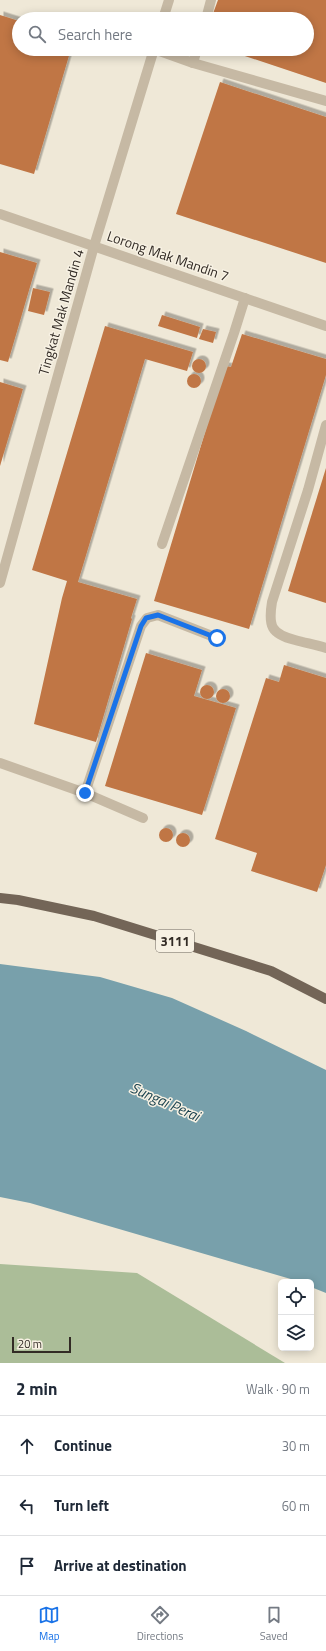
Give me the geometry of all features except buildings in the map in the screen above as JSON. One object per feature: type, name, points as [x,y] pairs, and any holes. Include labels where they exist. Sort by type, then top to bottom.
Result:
[{"type":"main road","name":"3111","points":[[0,898],[18,900],[94,916],[271,971],[326,999]]},
{"type":"street","points":[[165,12],[169,0]]},
{"type":"street","points":[[208,12],[212,0]]},
{"type":"street","name":"Tingkat Mak Mandin 4","points":[[0,583],[94,246],[152,56]]},
{"type":"street","points":[[174,56],[326,102]]},
{"type":"street","points":[[193,63],[195,56]]},
{"type":"street","name":"Lorong Mak Mandin 7","points":[[0,214],[326,326]]},
{"type":"street","points":[[162,544],[245,298]]},
{"type":"street","points":[[326,425],[308,490],[272,602],[270,616],[276,633],[284,637],[326,648]]},
{"type":"street","points":[[85,793],[141,626],[146,618],[158,615],[217,638]]},
{"type":"street","points":[[0,763],[85,793],[143,818]]},
{"type":"green space","points":[[0,1264],[137,1273],[285,1363],[0,1363]]},
{"type":"water","name":"Sungai Perai","points":[[0,964],[100,977],[172,998],[246,1031],[326,1070],[326,1293],[314,1288],[314,1279],[291,1279],[30,1203],[0,1197]]},
{"type":"route","points":[[85,793],[141,626],[146,618],[158,615],[217,638]]}]
